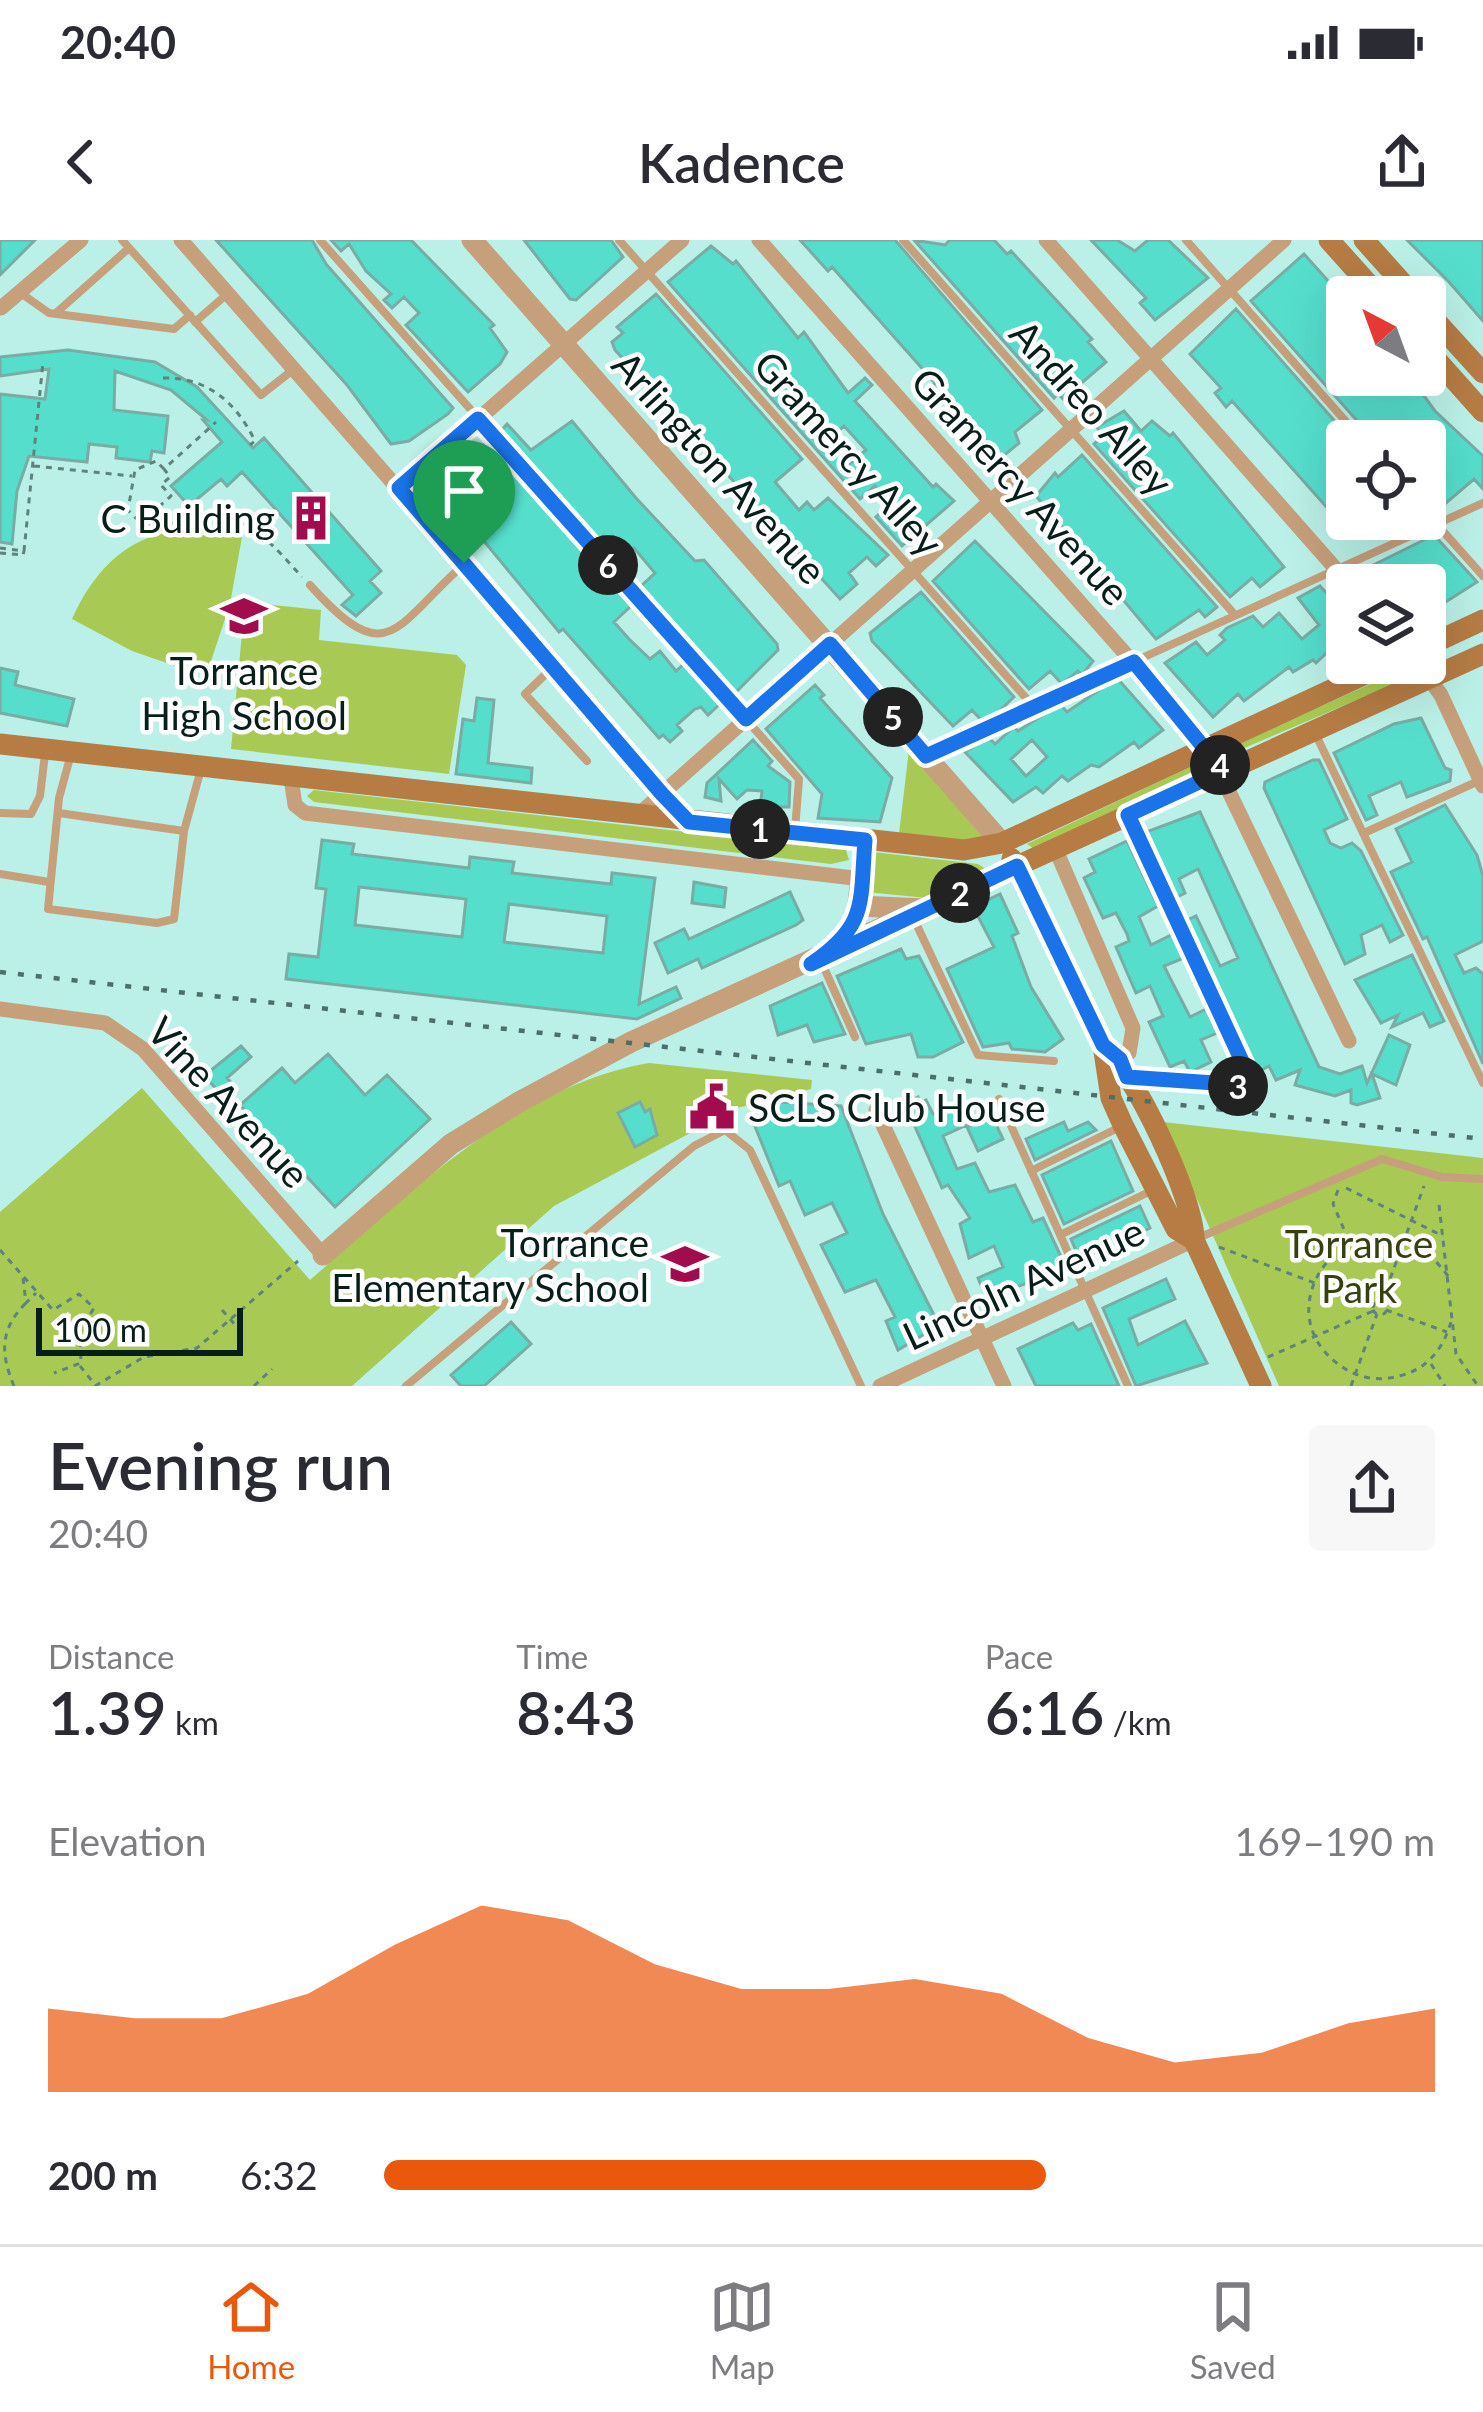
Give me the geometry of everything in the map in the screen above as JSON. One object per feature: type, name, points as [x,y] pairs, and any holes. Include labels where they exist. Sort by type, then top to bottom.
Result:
[{"type":"main road","points":[[1329,240],[1361,276]]},
{"type":"main road","points":[[1364,240],[1396,276]]},
{"type":"main road","points":[[1446,331],[1481,367]]},
{"type":"main road","points":[[1446,371],[1483,412]]},
{"type":"main road","points":[[1446,637],[1483,620]]},
{"type":"main road","points":[[1446,665],[1483,655]]},
{"type":"main road","points":[[0,744],[964,850],[1002,843],[1343,684]]},
{"type":"main road","points":[[1017,866],[1314,730],[1401,684]]},
{"type":"main road","name":"Arlington Avenue","points":[[1002,843],[1117,1060],[1195,1221],[1194,1240],[1262,1386]]},
{"type":"main road","name":"Arlington Avenue","points":[[1117,1060],[1111,1098],[1176,1229],[1194,1240]]},
{"type":"street","points":[[0,308],[81,240]]},
{"type":"street","points":[[181,240],[689,822]]},
{"type":"street","name":"Arlington Avenue","points":[[472,240],[1002,843]]},
{"type":"street","points":[[399,488],[682,240]]},
{"type":"street","name":"Gramercy Avenue","points":[[759,240],[1207,746],[1223,771],[1348,1041]]},
{"type":"street","points":[[1046,240],[1331,564]]},
{"type":"street","points":[[637,816],[1284,240]]},
{"type":"street","points":[[1432,684],[1482,781]]},
{"type":"street","points":[[291,778],[296,805],[305,813],[621,846],[862,879]]},
{"type":"street","points":[[816,961],[850,934],[859,906],[865,840]]},
{"type":"street","name":"Arlington Avenue","points":[[1055,848],[1133,1028],[1130,1053],[1117,1060]]},
{"type":"street","points":[[323,1255],[451,1144],[492,1117],[631,1042],[1017,866]]},
{"type":"street","points":[[859,906],[920,912]]},
{"type":"street","name":"Vine Avenue","points":[[0,1009],[105,1023],[143,1049],[323,1255]]},
{"type":"street","points":[[876,1110],[1004,1386]]},
{"type":"street","name":"Lincoln Avenue","points":[[880,1386],[1194,1240]]},
{"type":"lane","points":[[320,240],[799,779],[794,833]]},
{"type":"lane","name":"Gramercy Alley","points":[[619,240],[1034,707]]},
{"type":"lane","name":"Andreo Alley","points":[[903,240],[1235,615]]},
{"type":"lane","points":[[1186,240],[1345,420]]},
{"type":"lane","points":[[56,314],[125,244],[260,395],[294,369]]},
{"type":"lane","points":[[21,293],[56,314],[175,329],[228,293]]},
{"type":"lane","points":[[1446,520],[1483,503]]},
{"type":"lane","points":[[1446,535],[1483,577]]},
{"type":"lane","points":[[1344,564],[1399,540]]},
{"type":"lane","points":[[310,586],[353,631],[373,633],[403,625],[464,563]]},
{"type":"lane","points":[[926,756],[1326,572]]},
{"type":"lane","points":[[554,667],[525,694],[587,761]]},
{"type":"lane","points":[[1314,730],[1483,1083]]},
{"type":"lane","points":[[0,813],[31,814],[40,796],[46,749]]},
{"type":"lane","points":[[71,753],[48,909],[168,924],[174,919],[184,831],[201,767]]},
{"type":"lane","points":[[1364,832],[1482,781]]},
{"type":"lane","points":[[59,813],[184,831]]},
{"type":"lane","points":[[1117,1060],[1236,1086],[1247,1079],[1128,815]]},
{"type":"lane","points":[[0,874],[49,882]]},
{"type":"lane","points":[[920,912],[978,1055],[1054,1061]]},
{"type":"lane","points":[[816,961],[855,1037]]},
{"type":"lane","points":[[999,1100],[1128,1386]]},
{"type":"lane","points":[[1031,1171],[1123,1125]]},
{"type":"lane","points":[[406,1386],[694,1146],[725,1130],[750,1150],[861,1386]]},
{"type":"lane","points":[[1194,1240],[1382,1159],[1442,1177],[1483,1179]]},
{"type":"lane","points":[[1060,1234],[1158,1188]]},
{"type":"path","points":[[0,550],[23,551],[43,362]]},
{"type":"path","points":[[163,378],[188,377],[224,398],[247,425],[255,441],[250,445]]},
{"type":"path","points":[[164,469],[216,422]]},
{"type":"path","points":[[139,525],[171,496],[161,485],[170,476],[156,460],[147,469],[141,464],[134,476],[128,510],[139,525],[151,528],[211,516],[241,523],[262,535],[310,586]]},
{"type":"path","points":[[32,466],[134,476]]},
{"type":"path","points":[[1266,1358],[1374,1310],[1382,1301],[1424,1186]]},
{"type":"path","points":[[1345,1187],[1443,1236]]},
{"type":"path","points":[[1333,1204],[1338,1190]]},
{"type":"path","points":[[1322,1198],[1333,1204],[1350,1243]]},
{"type":"path","points":[[1439,1205],[1456,1354],[1478,1386]]},
{"type":"path","points":[[1448,1276],[1423,1248],[1406,1239],[1378,1235],[1350,1243],[1324,1264],[1313,1285],[1310,1311],[1316,1336],[1331,1359],[1373,1379],[1409,1373],[1429,1361],[1452,1334]]},
{"type":"path","points":[[1219,1247],[1374,1310],[1452,1334]]},
{"type":"path","points":[[0,1250],[53,1310],[72,1295],[90,1300],[93,1316],[80,1331],[79,1365],[95,1386],[144,1358],[189,1352],[298,1261]]},
{"type":"path","points":[[23,1276],[26,1303]]},
{"type":"path","points":[[14,1386],[2,1345],[11,1319],[37,1292]]},
{"type":"path","points":[[1382,1301],[1386,1310]]},
{"type":"path","points":[[222,1310],[239,1329]]},
{"type":"path","points":[[1351,1386],[1374,1310]]},
{"type":"path","points":[[1429,1361],[1445,1386]]},
{"type":"path","points":[[54,1373],[79,1365]]},
{"type":"path","points":[[254,1386],[272,1370]]},
{"type":"path","points":[[1409,1373],[1415,1386]]},
{"type":"green space","points":[[190,528],[242,537],[230,604],[210,664],[193,672],[132,651],[72,619],[92,583],[118,556],[150,537]]},
{"type":"green space","points":[[245,602],[321,610],[319,640],[457,655],[466,665],[449,774],[231,749]]},
{"type":"green space","points":[[1370,684],[1395,684],[1230,754],[1233,746]]},
{"type":"green space","points":[[910,741],[999,842],[898,842]]},
{"type":"green space","points":[[1194,765],[1197,775],[1034,849],[1027,844]]},
{"type":"green space","points":[[314,790],[846,850],[849,860],[831,864],[314,802],[307,796]]},
{"type":"green space","points":[[873,852],[984,868],[981,874],[927,898],[866,892]]},
{"type":"green space","points":[[649,1063],[812,1080],[811,1089],[737,1108],[554,1206],[352,1386],[0,1386],[0,1212],[142,1088],[310,1280],[425,1180],[509,1119],[600,1075]]},
{"type":"green space","name":"Torrance Park","points":[[1163,1122],[1483,1158],[1483,1386],[1279,1386]]},
{"type":"building","points":[[0,240],[35,240],[0,275]]},
{"type":"building","points":[[216,240],[312,240],[326,264],[453,408],[409,441],[391,444],[347,385]]},
{"type":"building","points":[[331,240],[411,240],[494,325],[490,328],[507,352],[500,364],[468,392],[406,325],[419,313],[404,297],[392,308],[384,300],[391,294],[366,271],[349,244],[341,251]]},
{"type":"building","points":[[524,240],[611,240],[623,257],[576,300],[570,299]]},
{"type":"building","points":[[800,240],[895,240],[1042,410],[1015,432],[1019,443],[1001,458],[948,398],[942,403],[929,389],[935,383],[832,267],[828,271]]},
{"type":"building","points":[[914,240],[945,245],[950,240],[994,240],[1007,254],[1011,251],[1092,339],[1088,342],[1106,362],[1063,399],[1058,394],[1054,398]]},
{"type":"building","points":[[1091,240],[1117,240],[1135,251],[1148,240],[1168,240],[1208,278],[1155,320],[1140,303],[1146,298]]},
{"type":"building","points":[[1407,240],[1483,240],[1483,321],[1446,276]]},
{"type":"building","points":[[711,246],[733,264],[736,261],[798,338],[804,332],[848,393],[865,378],[872,385],[855,401],[933,487],[936,484],[954,501],[902,546],[876,517],[891,504],[875,486],[860,499],[668,282]],"holes":[[[844,426],[866,450],[849,464],[828,440]]]},
{"type":"building","points":[[1304,254],[1326,279],[1326,386],[1251,301]]},
{"type":"building","points":[[656,294],[802,459],[775,482],[799,510],[807,502],[814,510],[828,498],[888,555],[876,566],[867,557],[849,573],[857,584],[840,599],[615,350],[612,342],[623,333],[617,327]]},
{"type":"building","points":[[1236,309],[1334,420],[1326,420],[1326,506],[1232,401],[1226,407],[1215,393],[1221,388],[1190,354]]},
{"type":"building","points":[[68,350],[155,362],[197,387],[253,448],[264,438],[381,571],[370,581],[381,593],[356,616],[342,605],[353,595],[242,472],[227,486],[221,479],[189,506],[171,486],[222,442],[203,420],[207,420],[171,390],[115,371],[114,410],[168,416],[164,453],[152,451],[150,462],[116,458],[117,447],[89,444],[87,462],[29,456],[17,491],[12,544],[0,542],[0,394],[45,399],[49,369],[0,376],[0,357]]},
{"type":"building","points":[[1335,396],[1424,396],[1445,420],[1356,420]]},
{"type":"building","points":[[1124,411],[1141,431],[1152,421],[1170,436],[1173,433],[1284,567],[1260,587],[1252,578],[1230,597],[1094,444],[1102,437],[1097,427]]},
{"type":"building","points":[[572,421],[636,498],[695,561],[704,560],[777,644],[778,650],[735,693],[640,587],[655,573],[634,548],[618,563],[501,431],[507,424],[531,450]]},
{"type":"building","points":[[1446,421],[1483,456],[1483,489],[1474,479],[1446,503]]},
{"type":"building","points":[[487,442],[631,606],[614,622],[629,639],[650,659],[660,651],[676,671],[685,663],[721,703],[708,715],[701,707],[695,709],[677,725],[682,731],[670,742],[663,735],[659,738],[563,629],[559,632],[469,523],[473,520],[438,487]]},
{"type":"building","points":[[1082,455],[1217,607],[1205,617],[1199,610],[1156,639],[1036,496],[1055,473],[1058,477]]},
{"type":"building","points":[[1424,540],[1439,540],[1477,582],[1446,602],[1446,564],[1375,564]]},
{"type":"building","points":[[975,541],[1093,661],[1082,675],[1078,671],[1062,684],[1050,671],[1029,689],[933,581]]},
{"type":"building","points":[[1320,586],[1326,593],[1326,653],[1293,672],[1289,667],[1244,701],[1238,694],[1213,717],[1165,663],[1196,642],[1207,655],[1225,640],[1220,635],[1227,628],[1253,616],[1263,627],[1279,613],[1302,639],[1319,625],[1298,598]]},
{"type":"building","points":[[921,592],[1014,697],[994,716],[982,721],[972,710],[953,726],[872,641],[870,633]]},
{"type":"building","points":[[0,668],[18,672],[15,685],[74,699],[67,726],[0,713]]},
{"type":"building","points":[[1117,678],[1163,730],[1139,748],[1134,742],[1099,767],[1091,765],[1068,781],[1062,776],[1043,793],[1036,787],[1013,802],[965,752],[988,737],[995,744],[1014,727],[1018,731],[1060,704],[1067,712]],"holes":[[[1032,740],[1047,757],[1026,776],[1011,759]]]},
{"type":"building","points":[[815,685],[824,695],[820,698],[892,778],[880,822],[818,818],[822,794],[766,729]]},
{"type":"building","points":[[477,698],[494,700],[488,763],[532,768],[531,783],[456,774],[463,719],[474,721]]},
{"type":"building","points":[[1421,718],[1445,768],[1451,770],[1450,781],[1407,797],[1401,782],[1369,796],[1377,815],[1366,820],[1334,753],[1394,724]]},
{"type":"building","points":[[753,740],[772,761],[768,766],[790,782],[789,807],[760,807],[762,791],[747,790],[737,799],[719,779],[721,801],[705,797],[707,783]]},
{"type":"building","points":[[1319,760],[1347,819],[1324,830],[1330,843],[1341,848],[1352,843],[1361,851],[1403,935],[1390,942],[1382,925],[1361,935],[1365,954],[1345,964],[1264,788],[1265,782]]},
{"type":"building","points":[[1445,805],[1477,855],[1483,876],[1483,941],[1455,955],[1464,973],[1476,968],[1483,974],[1483,1064],[1427,937],[1423,939],[1391,872],[1412,862],[1396,829]]},
{"type":"building","points":[[1200,812],[1319,1067],[1340,1074],[1362,1066],[1367,1083],[1389,1035],[1410,1045],[1396,1085],[1372,1074],[1380,1098],[1357,1105],[1351,1103],[1351,1090],[1335,1096],[1295,1085],[1300,1070],[1276,1080],[1269,1066],[1254,1074],[1185,921],[1196,916],[1220,966],[1238,958],[1198,869],[1179,879],[1185,893],[1175,898],[1146,832]]},
{"type":"building","points":[[322,840],[354,844],[352,854],[469,868],[470,857],[514,862],[512,873],[611,884],[612,873],[655,878],[639,1004],[676,987],[681,998],[637,1019],[286,979],[289,954],[318,957],[326,889],[316,888]],"holes":[[[359,887],[466,899],[462,937],[355,925]],[[509,904],[607,916],[603,953],[504,942]]]},
{"type":"building","points":[[1127,841],[1158,906],[1139,917],[1151,945],[1173,934],[1184,958],[1164,966],[1190,1017],[1206,1009],[1217,1033],[1201,1040],[1211,1062],[1190,1072],[1184,1061],[1170,1067],[1149,1022],[1163,1016],[1150,986],[1136,993],[1116,947],[1129,941],[1127,934],[1116,913],[1103,918],[1084,878],[1095,872],[1089,859]]},
{"type":"building","points":[[694,882],[726,888],[724,907],[692,903]]},
{"type":"building","points":[[790,892],[803,920],[796,925],[702,968],[698,959],[668,973],[655,943],[684,929],[689,939]]},
{"type":"building","points":[[1000,894],[1018,933],[1012,936],[1031,987],[1063,1039],[1045,1052],[1012,1049],[1009,1043],[983,1047],[947,969],[994,947],[973,907]]},
{"type":"building","points":[[901,949],[906,959],[919,956],[963,1042],[933,1057],[918,1057],[911,1034],[866,1044],[837,976]]},
{"type":"building","points":[[1412,955],[1444,1021],[1430,1027],[1423,1013],[1392,1027],[1398,1015],[1381,1023],[1355,980]]},
{"type":"building","points":[[822,983],[845,1034],[814,1042],[807,1025],[778,1035],[770,1006]]},
{"type":"building","points":[[241,1046],[251,1057],[227,1078],[236,1088],[225,1098],[204,1076]]},
{"type":"building","points":[[328,1054],[365,1095],[387,1075],[430,1119],[335,1207],[240,1105],[282,1068],[295,1083]]},
{"type":"building","points":[[918,1097],[920,1103],[926,1100],[933,1114],[965,1102],[975,1121],[943,1136],[957,1169],[975,1163],[989,1192],[1015,1185],[1033,1222],[1043,1218],[1063,1261],[1034,1281],[986,1297],[978,1278],[1003,1267],[994,1246],[969,1258],[960,1224],[970,1218],[948,1185],[942,1188],[905,1104]]},
{"type":"building","points":[[640,1102],[645,1112],[650,1109],[657,1135],[635,1147],[618,1113]]},
{"type":"building","points":[[779,1102],[841,1106],[883,1214],[939,1325],[898,1350],[886,1321],[895,1317],[876,1280],[845,1292],[821,1245],[847,1233],[832,1203],[805,1215],[790,1181],[779,1186],[750,1114]]},
{"type":"building","points":[[992,1116],[1003,1139],[978,1151],[967,1127]]},
{"type":"building","points":[[1064,1122],[1068,1131],[1088,1122],[1096,1130],[1035,1160],[1026,1139]]},
{"type":"building","points":[[1111,1141],[1133,1191],[1064,1224],[1042,1175]]},
{"type":"building","points":[[1140,1206],[1150,1228],[1080,1260],[1071,1239]]},
{"type":"building","points":[[1166,1279],[1175,1299],[1129,1319],[1138,1345],[1185,1321],[1207,1363],[1136,1386],[1103,1308]]},
{"type":"building","points":[[511,1322],[531,1344],[484,1386],[461,1386],[451,1375]]},
{"type":"building","points":[[1073,1323],[1078,1330],[1091,1324],[1119,1386],[1036,1386],[1018,1349]]},
{"type":"railway","points":[[0,972],[1483,1139]]},
{"type":"place","name":"C Building","points":[[311,518]]},
{"type":"place","name":"Torrance High School","points":[[244,616]]},
{"type":"place","name":"SCLS Club House","points":[[712,1107]]},
{"type":"place","name":"Torrance Elementary School","points":[[685,1264]]},
{"type":"route","points":[[478,419],[746,719],[830,644],[926,756],[1134,662],[1223,771],[1128,815],[1247,1072],[1244,1085],[1127,1077],[1120,1059],[1103,1045],[1017,866],[811,964],[850,934],[856,922],[865,840],[689,822],[464,563],[399,488],[478,419]]}]
